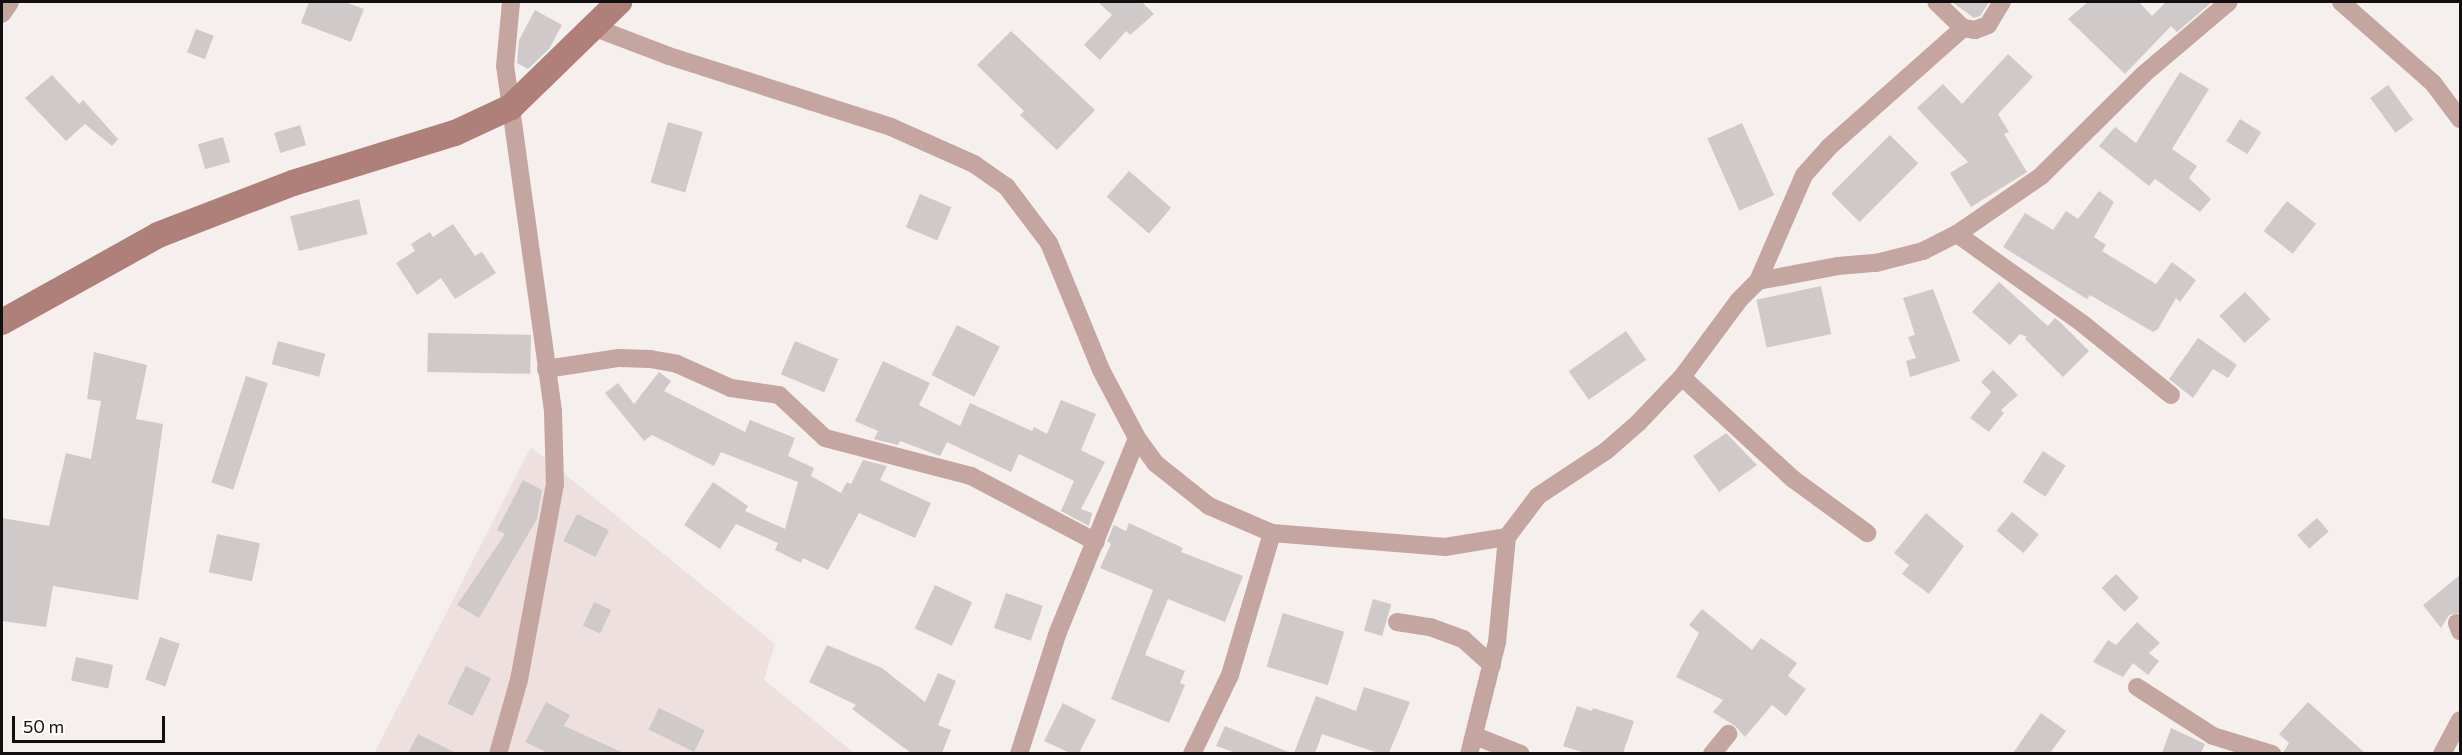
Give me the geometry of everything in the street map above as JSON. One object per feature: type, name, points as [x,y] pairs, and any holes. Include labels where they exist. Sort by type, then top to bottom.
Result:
[{"type":"street","points":[[2,14],[10,2]]},
{"type":"street","points":[[498,753],[519,680],[555,484],[553,411],[505,66],[511,2]]},
{"type":"street","points":[[2,322],[158,235],[293,183],[455,133],[511,107],[619,2]]},
{"type":"street","points":[[1936,2],[1963,28],[1975,30],[1988,25],[2002,2]]},
{"type":"street","points":[[1758,281],[1838,266],[1876,263],[1923,251],[1957,234],[2041,176],[2144,74],[2229,2]]},
{"type":"street","points":[[2341,2],[2433,83],[2460,119]]},
{"type":"street","points":[[592,27],[669,57],[891,126],[974,164],[1006,186],[1049,243],[1101,370],[1137,438],[1155,463],[1209,506],[1272,533],[1444,547],[1507,537]]},
{"type":"street","points":[[1469,753],[1492,665],[1507,537],[1538,496],[1606,450],[1682,377],[1738,300],[1758,281],[1804,176],[1829,147],[1963,28]]},
{"type":"street","points":[[1957,234],[2083,324],[2171,395]]},
{"type":"street","points":[[546,369],[619,358],[650,359],[677,364],[731,388],[779,395],[825,438],[971,476],[1096,542]]},
{"type":"street","points":[[1682,377],[1793,479],[1867,533]]},
{"type":"street","points":[[1019,753],[1058,632],[1137,438]]},
{"type":"street","points":[[1192,753],[1230,675],[1272,533]]},
{"type":"street","points":[[1397,622],[1430,627],[1463,639],[1492,665]]},
{"type":"street","points":[[2137,687],[2213,736],[2272,753]]},
{"type":"street","points":[[2442,753],[2460,720]]},
{"type":"street","points":[[1712,753],[1728,734]]},
{"type":"street","points":[[1475,736],[1521,753]]},
{"type":"shaded area","points":[[531,447],[775,644],[764,680],[854,753],[374,754]]},
{"type":"building","points":[[309,2],[345,2],[364,9],[351,42],[301,23]]},
{"type":"building","points":[[1098,2],[1142,2],[1154,14],[1130,35],[1126,31],[1100,60],[1084,45],[1112,15]]},
{"type":"building","points":[[1952,2],[1989,2],[1980,16],[1974,18]]},
{"type":"building","points":[[2088,2],[2139,2],[2152,16],[2166,2],[2212,2],[2177,32],[2171,26],[2125,74],[2068,19]]},
{"type":"building","points":[[535,10],[562,25],[549,49],[528,69],[517,63],[519,40]]},
{"type":"building","points":[[196,29],[214,36],[205,59],[187,52]]},
{"type":"building","points":[[1011,31],[1095,110],[1057,150],[1020,115],[1024,111],[977,65]]},
{"type":"building","points":[[2008,54],[2033,77],[1998,114],[2009,132],[2004,134],[2027,172],[1971,207],[1950,173],[1968,162],[1917,108],[1943,84],[1962,104]]},
{"type":"building","points":[[2180,72],[2209,89],[2172,149],[2197,166],[2189,178],[2211,199],[2200,212],[2155,179],[2149,186],[2099,146],[2115,127],[2136,143]]},
{"type":"building","points":[[52,75],[79,104],[83,100],[118,139],[112,146],[85,124],[66,141],[25,98]]},
{"type":"building","points":[[2388,85],[2413,120],[2395,133],[2370,98]]},
{"type":"building","points":[[2240,119],[2261,132],[2247,154],[2226,141]]},
{"type":"building","points":[[668,122],[703,132],[685,192],[651,183]]},
{"type":"building","points":[[1742,123],[1774,195],[1739,211],[1707,138]]},
{"type":"building","points":[[300,125],[306,145],[280,153],[274,133]]},
{"type":"building","points":[[1890,135],[1918,163],[1860,222],[1831,194]]},
{"type":"building","points":[[223,137],[230,162],[205,169],[198,144]]},
{"type":"building","points":[[1129,171],[1171,208],[1149,233],[1107,197]]},
{"type":"building","points":[[2099,191],[2114,202],[2094,237],[2106,245],[2102,251],[2156,284],[2172,262],[2196,280],[2180,302],[2176,298],[2158,329],[2153,332],[2090,295],[2087,299],[2003,247],[2025,213],[2053,230],[2066,211],[2078,219]]},
{"type":"building","points":[[920,194],[951,207],[937,240],[906,227]]},
{"type":"building","points":[[359,199],[368,234],[299,251],[290,216]]},
{"type":"building","points":[[2287,201],[2316,224],[2293,254],[2264,231]]},
{"type":"building","points":[[453,224],[475,256],[482,252],[496,273],[455,299],[441,278],[417,295],[396,263],[415,251],[411,244],[430,232],[433,237]]},
{"type":"building","points":[[1999,282],[2048,326],[2055,318],[2059,321],[2089,351],[2063,377],[2025,339],[2027,337],[2020,334],[2010,345],[1972,312]]},
{"type":"building","points":[[1821,286],[1831,334],[1767,348],[1756,300]]},
{"type":"building","points":[[1933,289],[1960,361],[1910,377],[1906,361],[1916,358],[1908,337],[1915,335],[1903,298]]},
{"type":"building","points":[[2245,292],[2270,319],[2245,343],[2219,316]]},
{"type":"building","points":[[957,325],[1000,347],[974,397],[932,375]]},
{"type":"building","points":[[1626,331],[1646,360],[1589,400],[1569,371]]},
{"type":"building","points":[[428,333],[531,335],[530,374],[427,372]]},
{"type":"building","points":[[2198,338],[2237,365],[2228,378],[2213,369],[2193,398],[2169,379]]},
{"type":"building","points":[[278,341],[325,354],[319,377],[272,364]]},
{"type":"building","points":[[795,341],[838,359],[824,393],[781,374]]},
{"type":"building","points":[[94,352],[147,365],[136,419],[163,424],[138,600],[53,586],[46,627],[2,621],[2,518],[49,526],[66,453],[91,459],[101,401],[87,399]]},
{"type":"building","points":[[883,361],[930,383],[919,405],[960,426],[970,403],[1032,431],[1034,427],[1047,434],[1061,400],[1096,414],[1081,450],[1105,462],[1081,509],[1092,513],[1089,526],[1061,511],[1074,481],[1019,454],[1011,472],[947,442],[940,456],[900,441],[898,445],[874,439],[878,431],[855,421]]},
{"type":"building","points":[[1993,370],[2018,395],[2001,410],[2004,413],[1989,432],[1970,418],[1991,392],[1981,382]]},
{"type":"building","points":[[659,372],[671,381],[664,391],[745,432],[750,420],[795,438],[788,456],[814,468],[811,476],[841,493],[847,482],[851,484],[863,460],[887,466],[880,480],[931,503],[915,538],[859,513],[828,570],[803,558],[801,563],[775,550],[778,543],[736,524],[720,549],[684,525],[713,482],[748,506],[745,511],[785,529],[798,482],[721,452],[714,466],[652,435],[644,441],[605,393],[618,383],[634,404]]},
{"type":"building","points":[[246,376],[268,383],[233,490],[211,483]]},
{"type":"building","points":[[1726,433],[1757,465],[1719,492],[1693,456]]},
{"type":"building","points":[[2043,451],[2066,466],[2045,497],[2023,482]]},
{"type":"building","points":[[523,480],[542,490],[537,519],[479,618],[457,605],[505,534],[497,530]]},
{"type":"building","points":[[2012,512],[2039,534],[2023,553],[1997,530]]},
{"type":"building","points":[[1926,513],[1964,546],[1929,594],[1902,574],[1909,565],[1894,553]]},
{"type":"building","points":[[577,514],[609,530],[595,557],[563,541]]},
{"type":"building","points":[[2317,518],[2329,532],[2309,549],[2297,535]]},
{"type":"building","points":[[1129,523],[1183,548],[1181,552],[1243,576],[1225,622],[1168,599],[1145,655],[1185,671],[1180,683],[1185,685],[1169,723],[1111,699],[1153,590],[1100,568],[1111,544],[1107,541],[1114,525],[1126,531]]},
{"type":"building","points":[[217,534],[260,543],[252,581],[209,572]]},
{"type":"building","points":[[2116,574],[2139,598],[2125,612],[2102,588]]},
{"type":"building","points":[[2460,575],[2460,613],[2449,615],[2441,628],[2423,605]]},
{"type":"building","points":[[935,585],[972,602],[952,646],[915,629]]},
{"type":"building","points":[[1006,593],[1043,606],[1031,641],[994,628]]},
{"type":"building","points":[[1373,599],[1391,604],[1382,636],[1364,631]]},
{"type":"building","points":[[594,602],[611,610],[600,634],[583,626]]},
{"type":"building","points":[[1702,609],[1752,650],[1761,638],[1797,663],[1788,676],[1806,689],[1786,716],[1772,705],[1745,737],[1735,726],[1713,712],[1723,700],[1676,677],[1699,633],[1689,625]]},
{"type":"building","points":[[1283,613],[1344,632],[1328,685],[1267,667]]},
{"type":"building","points":[[2137,622],[2160,643],[2149,653],[2159,661],[2148,675],[2133,663],[2123,677],[2093,662],[2108,640],[2116,645]]},
{"type":"building","points":[[160,637],[180,644],[165,686],[145,680]]},
{"type":"building","points":[[827,645],[882,668],[925,702],[938,673],[956,681],[938,725],[951,730],[942,753],[911,753],[852,709],[856,705],[809,682]]},
{"type":"building","points":[[76,657],[113,665],[108,688],[71,680]]},
{"type":"building","points":[[466,666],[491,678],[473,716],[448,704]]},
{"type":"building","points":[[1364,687],[1410,702],[1389,753],[1378,753],[1322,734],[1315,753],[1294,753],[1316,696],[1356,711]]},
{"type":"building","points":[[546,702],[570,715],[564,726],[624,753],[548,753],[525,742]]},
{"type":"building","points":[[2308,702],[2365,753],[2283,753],[2289,743],[2279,734]]},
{"type":"building","points":[[1063,703],[1096,720],[1079,753],[1070,753],[1044,741]]},
{"type":"building","points":[[1577,706],[1592,711],[1593,708],[1634,721],[1623,753],[1585,753],[1563,746]]},
{"type":"building","points":[[659,708],[705,730],[694,752],[648,730]]},
{"type":"building","points":[[2041,713],[2066,731],[2050,753],[2013,753]]},
{"type":"building","points":[[1225,726],[1291,753],[1236,753],[1216,746]]},
{"type":"building","points":[[2171,728],[2205,744],[2201,753],[2162,753]]},
{"type":"building","points":[[418,734],[456,753],[408,753]]}]
